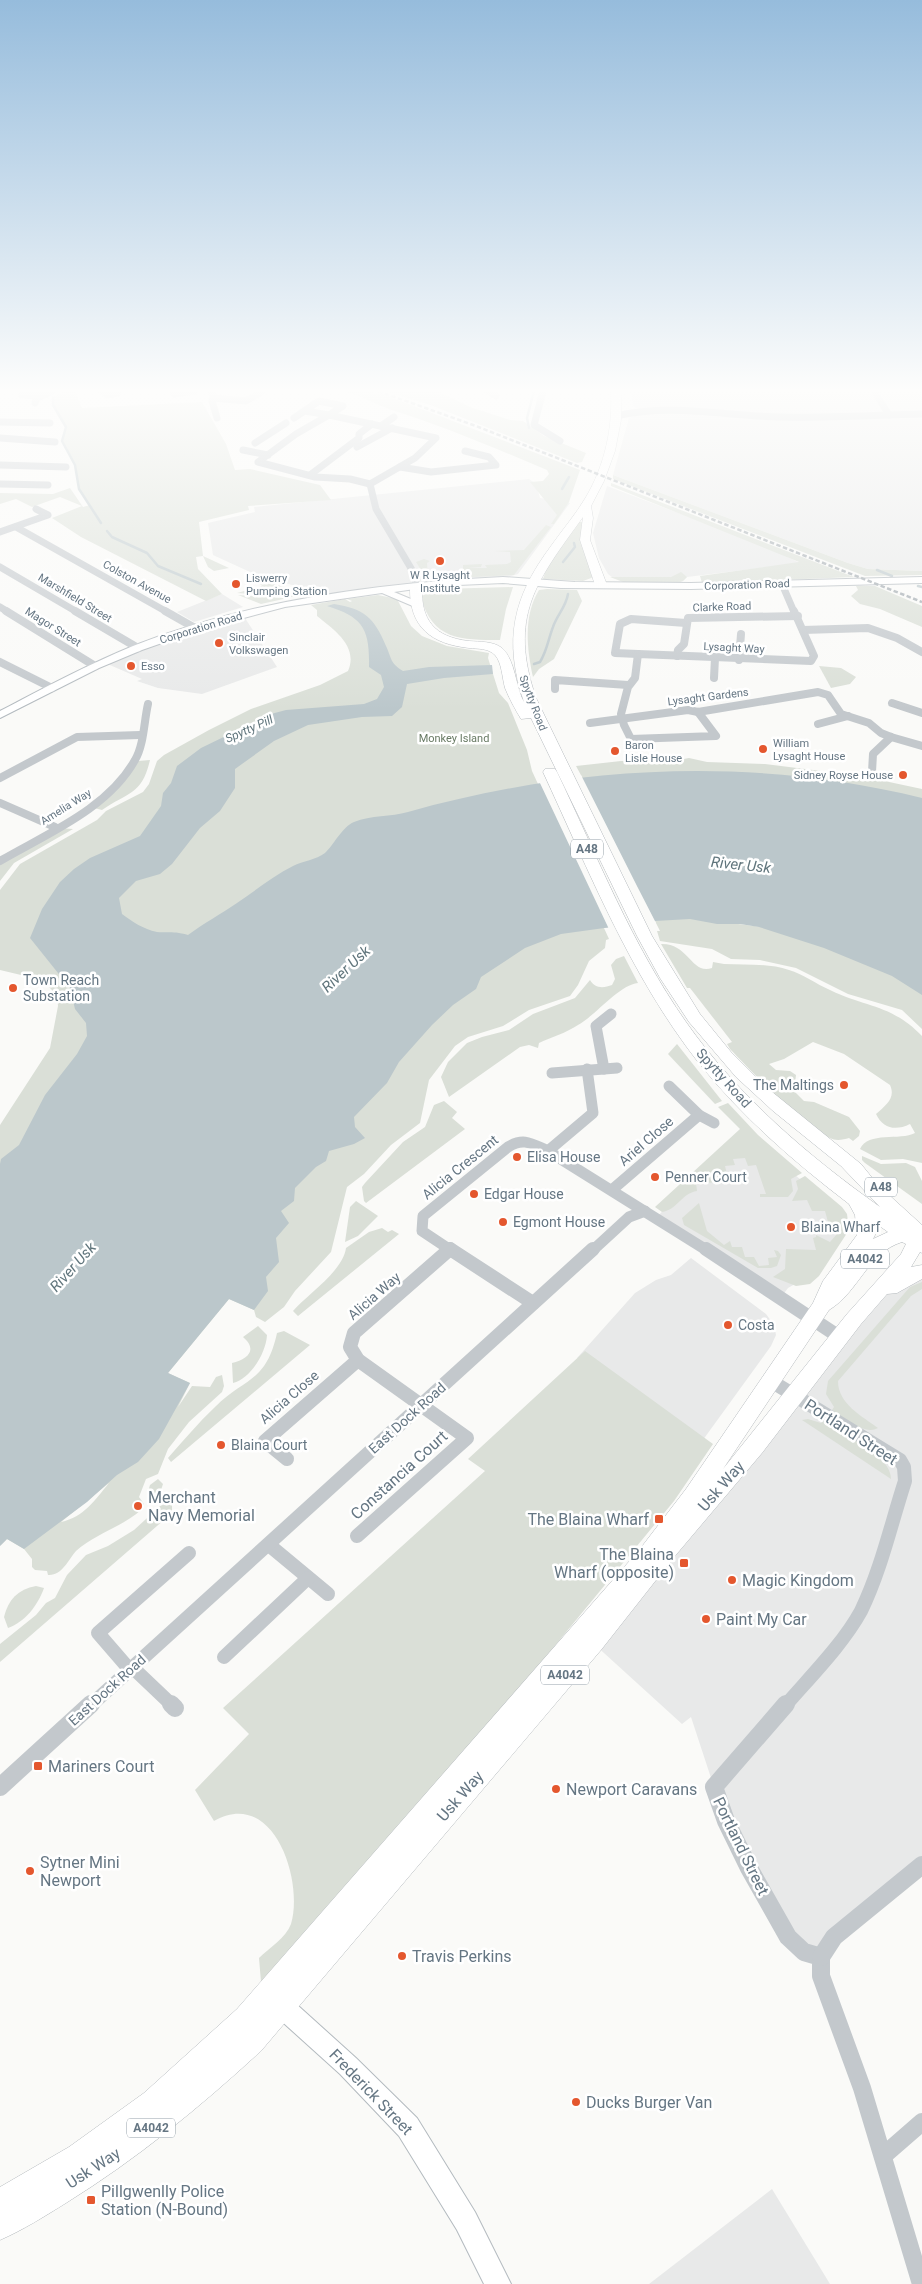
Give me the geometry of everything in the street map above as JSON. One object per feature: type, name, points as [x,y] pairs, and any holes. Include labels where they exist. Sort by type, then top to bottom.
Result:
[{"type":"main road","name":"Spytty Road","points":[[580,498],[537,557],[508,624],[528,708],[632,928],[695,1045],[749,1107],[808,1162],[856,1200]]},
{"type":"main road","name":"Spytty Road","points":[[512,643],[519,624],[527,583],[591,498]]},
{"type":"main road","points":[[586,506],[588,518],[585,540],[601,586]]},
{"type":"main road","points":[[416,587],[415,604],[422,621],[430,631],[453,642],[483,645],[512,643]]},
{"type":"main road","name":"A48","points":[[512,643],[505,661],[512,691],[528,708]]},
{"type":"main road","points":[[483,645],[496,650],[505,661]]},
{"type":"main road","name":"Spytty Road","points":[[669,995],[734,1065],[792,1118],[843,1159],[872,1190],[901,1214],[917,1234]]},
{"type":"main road","name":"A48","points":[[856,1200],[917,1234]]},
{"type":"main road","name":"Usk Way","points":[[0,2225],[73,2182],[154,2126],[251,2041],[275,2000],[648,1556],[698,1489],[771,1381],[830,1286],[854,1255],[866,1235],[864,1215],[856,1200]]},
{"type":"main road","name":"Usk Way","points":[[815,1312],[846,1286],[862,1261],[878,1245],[917,1234]]},
{"type":"main road","name":"Usk Way","points":[[0,2204],[79,2157],[154,2103],[232,2034],[275,2000],[592,1644],[667,1550],[755,1447],[865,1308],[908,1258],[917,1234]]},
{"type":"main road","name":"Usk Way","points":[[865,1308],[912,1274],[922,1272]]},
{"type":"street","points":[[373,498],[376,509],[415,575],[416,587]]},
{"type":"street","points":[[0,532],[48,515],[36,509]]},
{"type":"street","name":"Colston Avenue","points":[[16,527],[195,628]]},
{"type":"street","name":"Marshfield Street","points":[[0,567],[138,648]]},
{"type":"street","name":"Corporation Road","points":[[1,714],[95,666],[138,648],[195,628],[300,601],[374,590],[527,583],[601,586],[922,580]]},
{"type":"street","name":"Lysaght Way","points":[[686,623],[631,619],[620,624],[615,653],[739,660],[811,661],[814,656],[798,616],[782,584]]},
{"type":"street","points":[[374,590],[392,593],[415,604]]},
{"type":"street","name":"Magor Street","points":[[0,607],[95,666]]},
{"type":"street","name":"Clarke Road","points":[[677,656],[678,650],[684,644],[688,618],[798,616]]},
{"type":"street","points":[[802,630],[868,628],[897,638],[922,652]]},
{"type":"street","points":[[739,660],[741,634]]},
{"type":"street","points":[[638,654],[634,680],[628,685],[627,694],[622,701],[621,718],[631,740],[679,736],[716,736],[698,712]]},
{"type":"street","points":[[714,678],[716,658]]},
{"type":"street","points":[[0,662],[52,688]]},
{"type":"street","points":[[555,689],[555,680],[583,679],[628,685]]},
{"type":"street","name":"Lysaght Gardens","points":[[590,723],[688,710],[698,712],[818,692],[828,695],[841,714],[848,716]]},
{"type":"street","points":[[892,703],[922,712]]},
{"type":"street","name":"Amelia Way","points":[[0,861],[97,802],[112,787],[136,759],[148,704]]},
{"type":"street","points":[[818,724],[843,719],[848,716],[869,723],[881,733],[922,746]]},
{"type":"street","points":[[0,778],[77,737],[140,735]]},
{"type":"street","points":[[872,772],[873,754],[891,737]]},
{"type":"street","points":[[0,803],[55,827]]},
{"type":"street","points":[[604,1069],[596,1026],[611,1014]]},
{"type":"street","points":[[552,1073],[617,1068]]},
{"type":"street","points":[[548,1151],[593,1113],[587,1069]]},
{"type":"street","points":[[669,1086],[700,1115],[714,1123]]},
{"type":"street","name":"Ariel Close","points":[[613,1189],[700,1115]]},
{"type":"street","name":"Alicia Crescent","points":[[533,1303],[422,1231],[422,1216],[517,1141],[525,1140],[548,1151],[613,1189],[645,1212]]},
{"type":"street","points":[[645,1212],[815,1312],[841,1338]]},
{"type":"street","name":"East Dock Road","points":[[0,1787],[629,1217],[636,1213],[645,1212]]},
{"type":"street","name":"Alicia Way","points":[[358,1360],[349,1350],[348,1342],[354,1333],[450,1249]]},
{"type":"street","points":[[358,1360],[420,1406]]},
{"type":"street","name":"Alicia Close","points":[[286,1459],[265,1441],[358,1360]]},
{"type":"street","name":"Portland Street","points":[[771,1381],[893,1455],[900,1460],[905,1474],[905,1482],[873,1582],[860,1612],[829,1655],[714,1787],[726,1822],[749,1868],[788,1937],[804,1952],[821,1957]]},
{"type":"street","name":"Constancia Court","points":[[357,1536],[467,1438],[420,1406]]},
{"type":"street","points":[[269,1545],[328,1594]]},
{"type":"street","points":[[175,1708],[131,1669],[98,1634],[189,1553]]},
{"type":"street","points":[[224,1657],[308,1578]]},
{"type":"street","points":[[921,2284],[862,2088],[821,1976],[821,1957],[834,1937],[922,1865]]},
{"type":"street","name":"Frederick Street","points":[[275,2000],[348,2066],[408,2127],[466,2222],[498,2284]]},
{"type":"street","points":[[882,2156],[922,2122]]},
{"type":"shaded area","points":[[346,498],[540,498],[570,503],[518,574],[508,577],[393,585],[310,597],[305,589],[250,572],[213,555],[208,523],[255,512],[254,507]]},
{"type":"shaded area","points":[[604,498],[638,498],[760,544],[800,563],[687,577],[677,583],[613,578],[608,574],[599,558],[593,533]]},
{"type":"shaded area","points":[[673,498],[922,498],[922,571],[868,569]]},
{"type":"shaded area","points":[[222,594],[243,607],[194,622],[177,612]]},
{"type":"shaded area","points":[[243,615],[277,667],[202,694],[158,688],[137,681],[142,679],[103,662]]},
{"type":"shaded area","name":"Blaina Wharf","points":[[741,1130],[836,1209],[844,1232],[795,1284],[788,1288],[779,1300],[657,1217]]},
{"type":"shaded area","points":[[691,1258],[766,1314],[774,1325],[776,1335],[771,1346],[700,1444],[577,1358],[635,1293],[656,1280],[671,1275]]},
{"type":"shaded area","points":[[922,1272],[922,1865],[821,1957],[804,1952],[714,1787],[691,1717],[682,1724],[593,1643],[755,1447],[896,1284]]},
{"type":"shaded area","points":[[772,2189],[830,2284],[649,2284]]},
{"type":"green space","points":[[0,498],[58,498],[32,507],[16,499],[0,504]]},
{"type":"green space","points":[[61,498],[77,498],[83,507],[90,505],[85,498],[329,498],[331,500],[248,506],[249,510],[199,522],[203,556],[196,557],[198,569],[222,594],[206,601],[81,537],[52,518],[82,506]]},
{"type":"green space","points":[[543,498],[571,498],[554,524],[551,524],[557,515]]},
{"type":"green space","points":[[640,498],[649,498],[854,577],[702,583],[700,576],[799,562]]},
{"type":"green space","points":[[661,498],[673,498],[868,569],[922,571],[922,575],[865,576]]},
{"type":"green space","points":[[579,522],[582,522],[581,543],[594,577],[583,581],[543,579],[549,562]]},
{"type":"green space","points":[[546,525],[551,527],[514,575],[431,579],[426,578],[416,562],[424,559],[430,561],[427,563],[428,577],[447,577],[448,574],[463,574],[463,565],[482,564],[481,567],[468,568],[487,568],[485,565],[507,564],[511,562],[510,552],[494,551],[524,550]]},
{"type":"green space","points":[[203,556],[229,568],[214,571],[208,567]]},
{"type":"green space","points":[[681,572],[687,577],[677,583],[623,582],[610,577],[671,577]]},
{"type":"green space","points":[[255,578],[300,593],[293,597],[237,593],[262,586]]},
{"type":"green space","points":[[856,586],[875,586],[922,606],[922,627],[880,609],[860,604],[851,596],[858,590]]},
{"type":"green space","points":[[513,587],[506,609],[500,640],[461,638],[450,635],[432,622],[421,597],[429,591],[440,589]]},
{"type":"green space","points":[[539,590],[577,590],[582,601],[554,659],[539,669],[533,677],[528,644],[528,622],[530,611]]},
{"type":"green space","points":[[238,595],[286,598],[288,598],[261,604]]},
{"type":"green space","name":"Monkey Island","points":[[378,595],[397,599],[411,626],[422,636],[447,646],[489,653],[488,658],[499,693],[508,703],[538,784],[582,777],[576,766],[621,761],[673,761],[689,758],[707,762],[765,764],[861,776],[922,789],[922,854],[125,966],[0,1279],[0,1125],[50,1048],[58,1006],[57,995],[42,980],[0,970],[0,890],[20,864],[97,820],[106,811],[143,792],[149,784],[157,761],[164,755],[251,709],[320,685],[348,671],[350,654],[347,646],[337,633],[317,616],[317,610],[311,605],[345,599],[350,602],[352,601],[347,599]]},
{"type":"green space","points":[[819,666],[841,668],[856,677],[850,684],[831,688]]},
{"type":"green space","points":[[150,760],[143,780],[133,791],[102,810],[94,808],[138,761]]},
{"type":"green space","points":[[59,828],[73,829],[14,863],[0,881],[0,864]]},
{"type":"green space","points":[[588,905],[922,947],[922,1029],[902,1010],[848,994],[796,968],[760,960],[731,959],[712,949],[660,941],[657,931],[660,931],[655,921],[604,928],[609,939],[606,940],[605,948],[589,961],[578,985],[570,996],[529,1010],[503,1026],[468,1037],[455,1046],[429,1080],[420,1123],[391,1145],[364,1174],[347,1187],[331,1252],[295,1291],[284,1307],[265,1322],[256,1317],[254,1310],[229,1299],[168,1373],[190,1383],[178,1407],[192,1386],[210,1387],[216,1377],[222,1375],[224,1386],[222,1392],[189,1422],[168,1449],[158,1474],[146,1479],[139,1497],[144,1504],[142,1509],[126,1521],[92,1539],[76,1551],[57,1573],[48,1575],[47,1571],[35,1570],[32,1567],[32,1559],[24,1549],[7,1539],[0,1546],[355,1040]],"holes":[[[109,1483],[83,1512],[61,1522]]]},
{"type":"green space","points":[[661,944],[678,948],[699,967],[705,969],[712,968],[713,962],[765,965],[789,970],[843,996],[889,1012],[911,1026],[922,1036],[922,1163],[903,1159],[881,1160],[860,1149],[864,1143],[870,1140],[915,1133],[910,1124],[900,1128],[886,1126],[876,1114],[891,1098],[892,1090],[890,1085],[844,1054],[813,1042],[784,1059],[769,1064],[776,1070],[790,1071],[796,1075],[794,1091],[804,1101],[814,1102],[849,1117],[860,1131],[859,1136],[853,1141],[849,1138],[832,1139],[805,1121],[730,1049],[727,1044],[732,1042],[690,988],[687,988]]},
{"type":"green space","points":[[624,956],[638,983],[623,989],[573,1028],[539,1043],[538,1048],[529,1045],[520,1047],[449,1097],[441,1077],[448,1062],[467,1043],[509,1030],[533,1014],[575,998],[590,980],[594,985],[600,987],[612,985],[615,979],[611,965],[616,959]]},
{"type":"green space","points":[[677,1044],[722,1101],[715,1104],[668,1054]]},
{"type":"green space","points":[[444,1101],[457,1112],[452,1118],[465,1129],[366,1203],[362,1187],[365,1183],[403,1142],[425,1127],[434,1105]]},
{"type":"green space","points":[[728,1103],[758,1135],[802,1173],[791,1179],[793,1191],[788,1197],[760,1197],[760,1194],[766,1194],[756,1165],[748,1166],[745,1158],[733,1159],[735,1165],[725,1166],[729,1182],[696,1183],[697,1191],[687,1195],[667,1211],[662,1212],[655,1207],[740,1129],[718,1107]]},
{"type":"green space","points":[[862,1156],[881,1164],[906,1163],[915,1167],[922,1181],[922,1204],[865,1163],[862,1160]]},
{"type":"green space","points":[[805,1176],[842,1207],[847,1214],[849,1230],[819,1276],[810,1284],[796,1286],[773,1277],[785,1269],[786,1249],[816,1250],[813,1238],[816,1235],[830,1242],[838,1233],[824,1227],[828,1222],[825,1211],[812,1211],[807,1200],[792,1201],[798,1189],[796,1181]]},
{"type":"green space","points":[[356,1201],[378,1216],[358,1236],[345,1242],[350,1207]]},
{"type":"green space","points":[[699,1203],[707,1231],[724,1245],[730,1241],[732,1247],[742,1247],[745,1257],[754,1257],[759,1266],[769,1265],[768,1258],[777,1257],[774,1250],[778,1251],[781,1255],[777,1266],[758,1268],[684,1225],[682,1218]]},
{"type":"green space","points":[[382,1228],[388,1232],[392,1230],[399,1234],[298,1316],[293,1311],[332,1274],[339,1265],[346,1248],[369,1232]]},
{"type":"green space","points":[[922,1282],[922,1289],[911,1296],[838,1381],[839,1389],[846,1403],[878,1428],[867,1430],[860,1428],[832,1410],[834,1407],[826,1394],[828,1381],[910,1287]]},
{"type":"green space","points":[[258,1326],[267,1335],[261,1357],[246,1376],[233,1383],[232,1363],[243,1359],[250,1350],[250,1346],[243,1337]]},
{"type":"green space","points":[[284,1331],[310,1345],[171,1462],[168,1458],[203,1419],[226,1397],[253,1378],[260,1370],[267,1361],[277,1333]]},
{"type":"green space","points":[[585,1351],[713,1444],[674,1501],[469,1750],[261,1982],[259,1958],[281,1938],[291,1924],[294,1906],[293,1885],[288,1863],[280,1843],[268,1827],[253,1817],[235,1814],[214,1821],[195,1790],[249,1734],[223,1708],[485,1471],[468,1459]]},
{"type":"green space","points":[[808,1419],[821,1423],[824,1421],[865,1445],[883,1462],[889,1470],[891,1479],[802,1420]]},
{"type":"green space","points":[[158,1479],[163,1484],[159,1496],[155,1500],[149,1499],[147,1495],[150,1485]]},
{"type":"green space","points":[[169,1498],[172,1501],[172,1513],[0,1662],[0,1644],[36,1615],[46,1603],[55,1598],[67,1575],[86,1555],[108,1546],[134,1530]]},
{"type":"green space","points":[[36,1586],[44,1588],[34,1607],[20,1622],[8,1628],[4,1617],[8,1605],[19,1593]]},
{"type":"water","points":[[334,604],[353,609],[367,616],[382,636],[393,663],[403,671],[429,667],[492,665],[493,674],[444,678],[407,684],[402,707],[392,716],[362,717],[308,725],[274,741],[235,769],[235,788],[220,811],[200,828],[172,864],[160,874],[136,881],[119,898],[122,914],[130,920],[152,931],[188,935],[286,870],[325,853],[350,824],[367,818],[401,814],[471,796],[535,784],[599,776],[664,772],[729,772],[794,776],[858,785],[922,798],[922,995],[892,976],[824,948],[759,927],[740,924],[717,924],[690,919],[655,921],[561,934],[525,948],[481,977],[476,989],[453,1005],[399,1062],[387,1083],[354,1117],[355,1127],[365,1138],[354,1144],[329,1151],[326,1161],[316,1167],[295,1188],[294,1201],[281,1211],[289,1223],[276,1238],[279,1262],[266,1277],[268,1291],[254,1310],[229,1299],[168,1373],[190,1383],[159,1439],[138,1462],[117,1475],[87,1502],[24,1549],[7,1539],[0,1546],[0,1164],[1,1159],[19,1145],[45,1095],[77,1054],[87,1036],[86,1023],[75,1009],[70,988],[30,938],[42,909],[60,882],[90,858],[140,836],[161,806],[163,793],[171,783],[177,766],[201,748],[271,714],[286,710],[364,704],[377,699],[384,687],[381,675],[369,667],[366,634],[356,620],[339,610],[327,606]]},
{"type":"pier","points":[[581,775],[656,923],[609,930],[539,781]]},
{"type":"waterway","points":[[85,498],[101,523]]},
{"type":"waterway","points":[[107,531],[112,537],[147,553],[158,566],[201,584]]},
{"type":"waterway","points":[[563,562],[575,547],[574,543]]},
{"type":"waterway","points":[[877,570],[892,576]]},
{"type":"waterway","points":[[918,586],[922,587]]},
{"type":"waterway","points":[[534,664],[540,662],[546,650],[551,632],[568,594]]},
{"type":"railway","points":[[657,498],[922,602]]},
{"type":"place","name":"W R Lysaght Institute","points":[[440,561]]},
{"type":"place","name":"Liswerry Pumping Station","points":[[236,584]]},
{"type":"place","name":"Sinclair Volkswagen","points":[[219,643]]},
{"type":"place","name":"Esso","points":[[131,666]]},
{"type":"place","name":"William Lysaght House","points":[[763,749]]},
{"type":"place","name":"Baron Lisle House","points":[[615,751]]},
{"type":"place","name":"Sidney Royse House","points":[[903,775]]},
{"type":"place","name":"Town Reach Substation","points":[[13,988]]},
{"type":"place","name":"The Maltings","points":[[844,1085]]},
{"type":"place","name":"Elisa House","points":[[517,1157]]},
{"type":"place","name":"Penner Court","points":[[655,1177]]},
{"type":"place","name":"Edgar House","points":[[474,1194]]},
{"type":"place","name":"Egmont House","points":[[503,1222]]},
{"type":"place","name":"Blaina Wharf","points":[[791,1227]]},
{"type":"place","name":"Costa","points":[[728,1325]]},
{"type":"place","name":"Blaina Court","points":[[221,1445]]},
{"type":"place","name":"Merchant Navy Memorial","points":[[138,1506]]},
{"type":"place","name":"The Blaina Wharf","points":[[659,1519]]},
{"type":"place","name":"The Blaina Wharf (opposite)","points":[[684,1563]]},
{"type":"place","name":"Magic Kingdom","points":[[732,1580]]},
{"type":"place","name":"Paint My Car","points":[[706,1619]]},
{"type":"place","name":"Mariners Court","points":[[38,1766]]},
{"type":"place","name":"Newport Caravans","points":[[556,1789]]},
{"type":"place","name":"Sytner Mini Newport","points":[[30,1871]]},
{"type":"place","name":"Travis Perkins","points":[[402,1956]]},
{"type":"place","name":"Ducks Burger Van","points":[[576,2102]]},
{"type":"place","name":"Pillgwenlly Police Station (N-Bound)","points":[[91,2200]]},
{"type":"water label","name":"Spytty Pill","points":[[249,729]]},
{"type":"water label","name":"River Usk","points":[[741,865]]},
{"type":"water label","name":"River Usk","points":[[346,969]]},
{"type":"water label","name":"River Usk","points":[[73,1267]]}]
